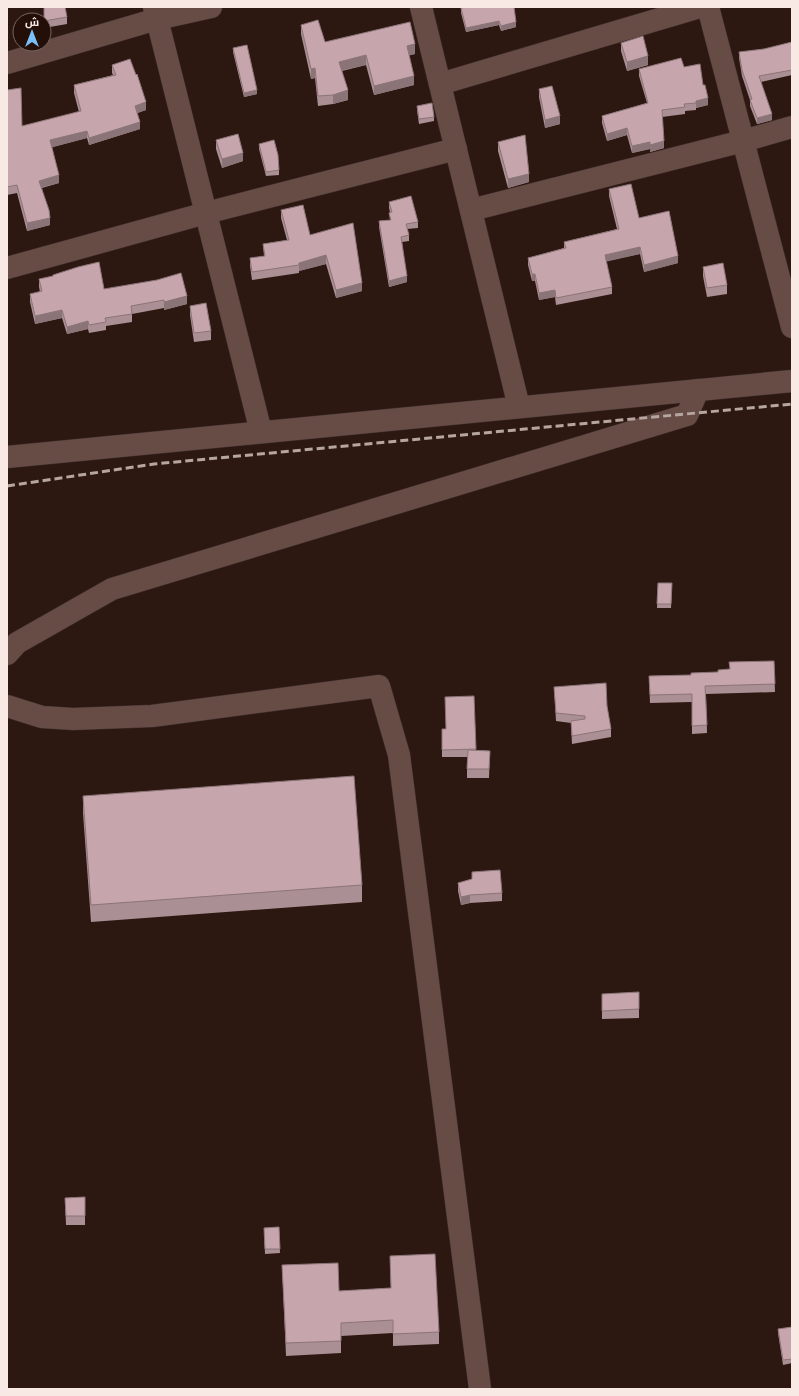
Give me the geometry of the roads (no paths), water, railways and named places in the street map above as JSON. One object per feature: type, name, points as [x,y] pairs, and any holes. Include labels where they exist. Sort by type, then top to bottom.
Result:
[{"type":"street","points":[[7,63],[155,13],[211,7]]},
{"type":"street","points":[[421,7],[519,407]]},
{"type":"street","points":[[440,84],[700,7]]},
{"type":"street","points":[[708,7],[791,319]]},
{"type":"street","points":[[155,13],[261,432]]},
{"type":"street","points":[[470,210],[743,141],[792,127]]},
{"type":"street","points":[[7,268],[206,213],[456,149]]},
{"type":"street","points":[[7,457],[792,381]]},
{"type":"street","points":[[7,654],[17,643],[112,589],[687,415],[698,390]]},
{"type":"street","points":[[7,706],[42,717],[73,719],[152,716],[379,686],[399,755],[480,1389]]},
{"type":"railway","points":[[7,486],[154,464],[792,404]]}]
